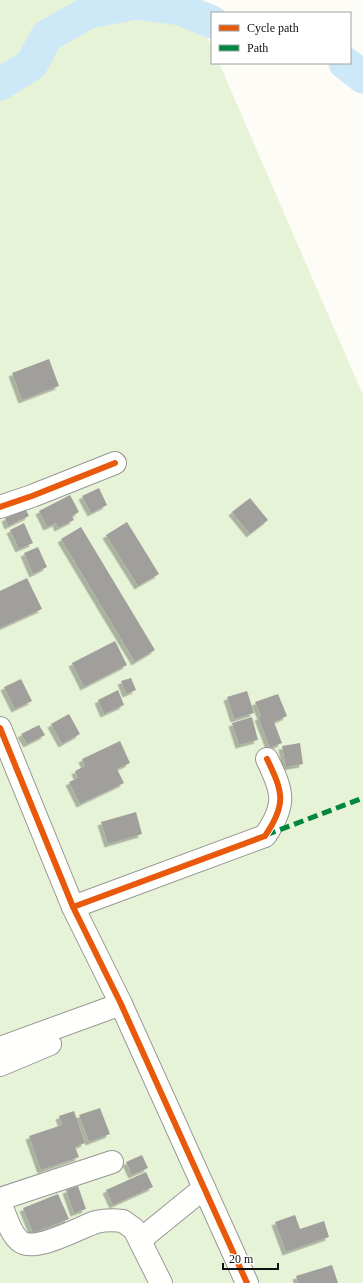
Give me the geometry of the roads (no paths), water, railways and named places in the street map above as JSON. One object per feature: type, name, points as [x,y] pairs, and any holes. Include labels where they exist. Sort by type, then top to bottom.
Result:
[{"type":"street","points":[[0,507],[115,463]]},
{"type":"street","points":[[0,728],[73,907],[121,1004],[247,1283]]},
{"type":"street","points":[[73,907],[265,836],[279,813],[281,800],[280,788],[267,760]]},
{"type":"street","points":[[0,1048],[121,1004]]},
{"type":"street","points":[[0,1065],[48,1046],[58,1040],[74,1021]]},
{"type":"street","points":[[112,1162],[0,1200],[12,1230],[20,1242],[29,1245],[40,1244],[97,1222],[110,1220],[123,1221],[134,1229],[161,1283]]},
{"type":"street","points":[[140,1240],[204,1188]]},
{"type":"waterway","points":[[0,84],[31,65],[47,36],[89,12],[135,3],[180,9],[211,22]]},
{"type":"waterway","points":[[346,64],[363,77]]}]
